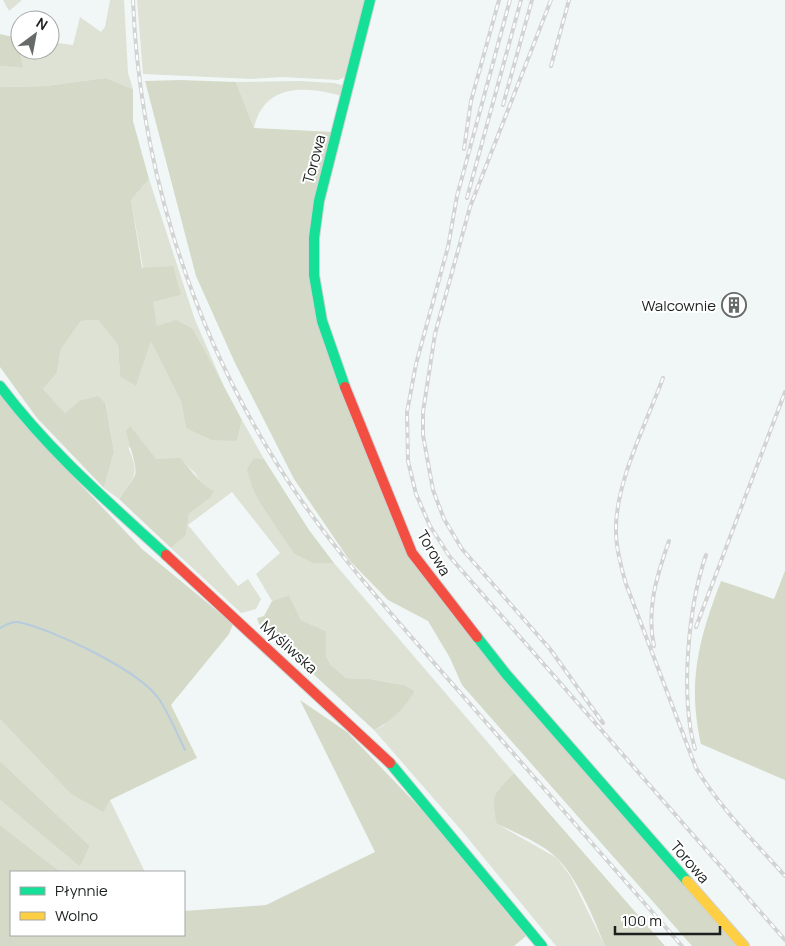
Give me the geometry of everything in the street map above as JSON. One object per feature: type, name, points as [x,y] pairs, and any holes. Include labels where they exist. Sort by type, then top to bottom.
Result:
[{"type":"street","name":"Torowa","points":[[370,0],[319,201],[314,238],[314,276],[322,321],[329,343],[371,455],[412,552],[462,619],[506,674],[744,946]]},
{"type":"street","name":"Myśliwska","points":[[0,386],[27,422],[59,457],[378,750],[416,792],[542,946]]},
{"type":"shaded area","points":[[3,0],[22,0],[10,10]]},
{"type":"shaded area","points":[[110,0],[124,0],[128,73],[133,89],[106,78],[45,86],[0,87],[0,66],[22,68],[21,60],[60,60],[60,43],[73,45],[80,17],[101,32],[105,27]]},
{"type":"shaded area","points":[[137,0],[366,0],[349,70],[345,77],[338,80],[282,77],[252,79],[143,74]]},
{"type":"shaded area","points":[[300,81],[334,83],[345,86],[342,96],[314,90],[288,91],[277,95],[259,113],[254,128],[236,82]]},
{"type":"shaded area","points":[[149,179],[195,320],[229,398],[193,329],[157,326],[152,302],[181,295],[143,268],[131,200]]},
{"type":"shaded area","points":[[98,320],[118,345],[120,377],[136,386],[151,340],[181,402],[186,428],[237,441],[242,420],[264,459],[254,458],[252,487],[294,554],[312,563],[334,563],[514,773],[498,790],[497,824],[557,858],[571,877],[605,946],[556,946],[462,831],[374,730],[383,726],[415,691],[404,685],[370,679],[346,678],[331,665],[326,656],[326,631],[301,620],[289,595],[272,601],[256,574],[280,553],[232,492],[188,525],[238,586],[248,579],[261,599],[256,609],[241,613],[171,548],[186,535],[189,514],[210,498],[195,473],[180,459],[156,459],[128,447],[135,469],[132,479],[119,499],[104,488],[114,452],[106,403],[79,401],[65,413],[43,389],[57,373],[61,349],[81,321]]},
{"type":"shaded area","points":[[0,719],[70,793],[110,800],[145,871],[60,871],[0,825],[0,800],[80,867],[90,846],[0,761]]},
{"type":"green space","points":[[0,34],[10,36],[10,60],[21,60],[23,68],[0,66]]},
{"type":"green space","points":[[106,78],[133,89],[133,121],[149,179],[131,200],[142,268],[173,266],[181,295],[153,302],[157,326],[176,320],[193,329],[242,420],[237,441],[212,440],[186,428],[181,402],[151,341],[136,386],[120,377],[118,345],[98,320],[81,321],[61,349],[57,373],[43,389],[65,413],[79,401],[98,396],[106,404],[114,452],[104,488],[37,418],[0,367],[0,87],[45,86]]},
{"type":"green space","points":[[145,81],[236,82],[254,128],[333,132],[317,198],[310,238],[310,270],[314,302],[319,323],[420,571],[504,678],[739,946],[692,946],[462,685],[450,658],[428,621],[388,600],[350,561],[294,479],[235,363],[196,276]]},
{"type":"green space","points":[[0,393],[24,425],[142,549],[233,624],[229,634],[171,705],[197,758],[110,800],[103,812],[70,793],[0,719]]},
{"type":"green space","points":[[130,426],[156,459],[180,458],[201,481],[214,491],[210,498],[189,514],[186,535],[171,548],[119,499],[132,481],[136,471],[126,431]]},
{"type":"green space","points":[[254,458],[264,459],[309,530],[334,563],[312,563],[294,554],[259,501],[252,487],[247,469]]},
{"type":"green space","points":[[785,571],[785,780],[701,744],[695,701],[695,681],[701,642],[721,581],[774,599]]},
{"type":"green space","points":[[289,595],[301,620],[326,631],[326,656],[331,665],[346,678],[370,679],[404,685],[415,691],[407,703],[392,718],[374,730],[259,624],[257,618],[264,616],[272,601]]},
{"type":"green space","points":[[300,700],[347,732],[422,810],[526,936],[514,946],[0,946],[0,825],[60,871],[10,871],[10,936],[185,936],[185,911],[266,905],[375,852]]},
{"type":"green space","points":[[0,761],[90,846],[80,867],[0,800]]},
{"type":"green space","points":[[514,773],[665,946],[605,946],[579,888],[565,867],[557,858],[537,843],[497,824],[494,806],[495,795]]},
{"type":"waterway","points":[[0,628],[15,622],[33,626],[94,652],[115,664],[149,688],[159,699],[170,717],[185,750]]},
{"type":"railway","points":[[133,0],[137,59],[145,117],[172,233],[191,289],[214,344],[239,398],[268,449],[310,513],[356,573],[682,946]]},
{"type":"railway","points":[[464,149],[471,101],[499,0]]},
{"type":"railway","points":[[510,0],[457,196],[448,247],[416,364],[407,412],[408,461],[416,494],[430,526],[450,557],[785,940]]},
{"type":"railway","points":[[467,198],[521,0]]},
{"type":"railway","points":[[503,105],[532,0]]},
{"type":"railway","points":[[551,0],[470,207],[435,334],[423,412],[423,435],[433,490],[444,519],[462,549],[550,649],[603,723]]},
{"type":"railway","points":[[551,66],[569,0]]},
{"type":"railway","points":[[663,378],[633,454],[621,493],[616,531],[621,565],[626,584],[696,768],[727,811],[785,876]]},
{"type":"railway","points":[[696,627],[785,392]]},
{"type":"railway","points":[[654,646],[651,619],[652,606],[660,567],[669,541]]},
{"type":"railway","points":[[695,749],[690,728],[688,704],[688,652],[695,600],[706,555]]},
{"type":"traffic: fast","points":[[345,387],[322,321],[314,275],[314,238],[319,201],[370,0]]},
{"type":"traffic: fast","points":[[0,386],[58,454],[166,555]]},
{"type":"traffic: fast","points":[[477,637],[506,674],[687,881]]},
{"type":"traffic: fast","points":[[390,763],[542,946]]},
{"type":"traffic: slow","points":[[687,881],[744,946]]},
{"type":"traffic: jam","points":[[345,387],[412,553],[477,637]]},
{"type":"traffic: jam","points":[[166,555],[390,763]]},
{"type":"place","name":"Walcownie","points":[[734,305]]}]
